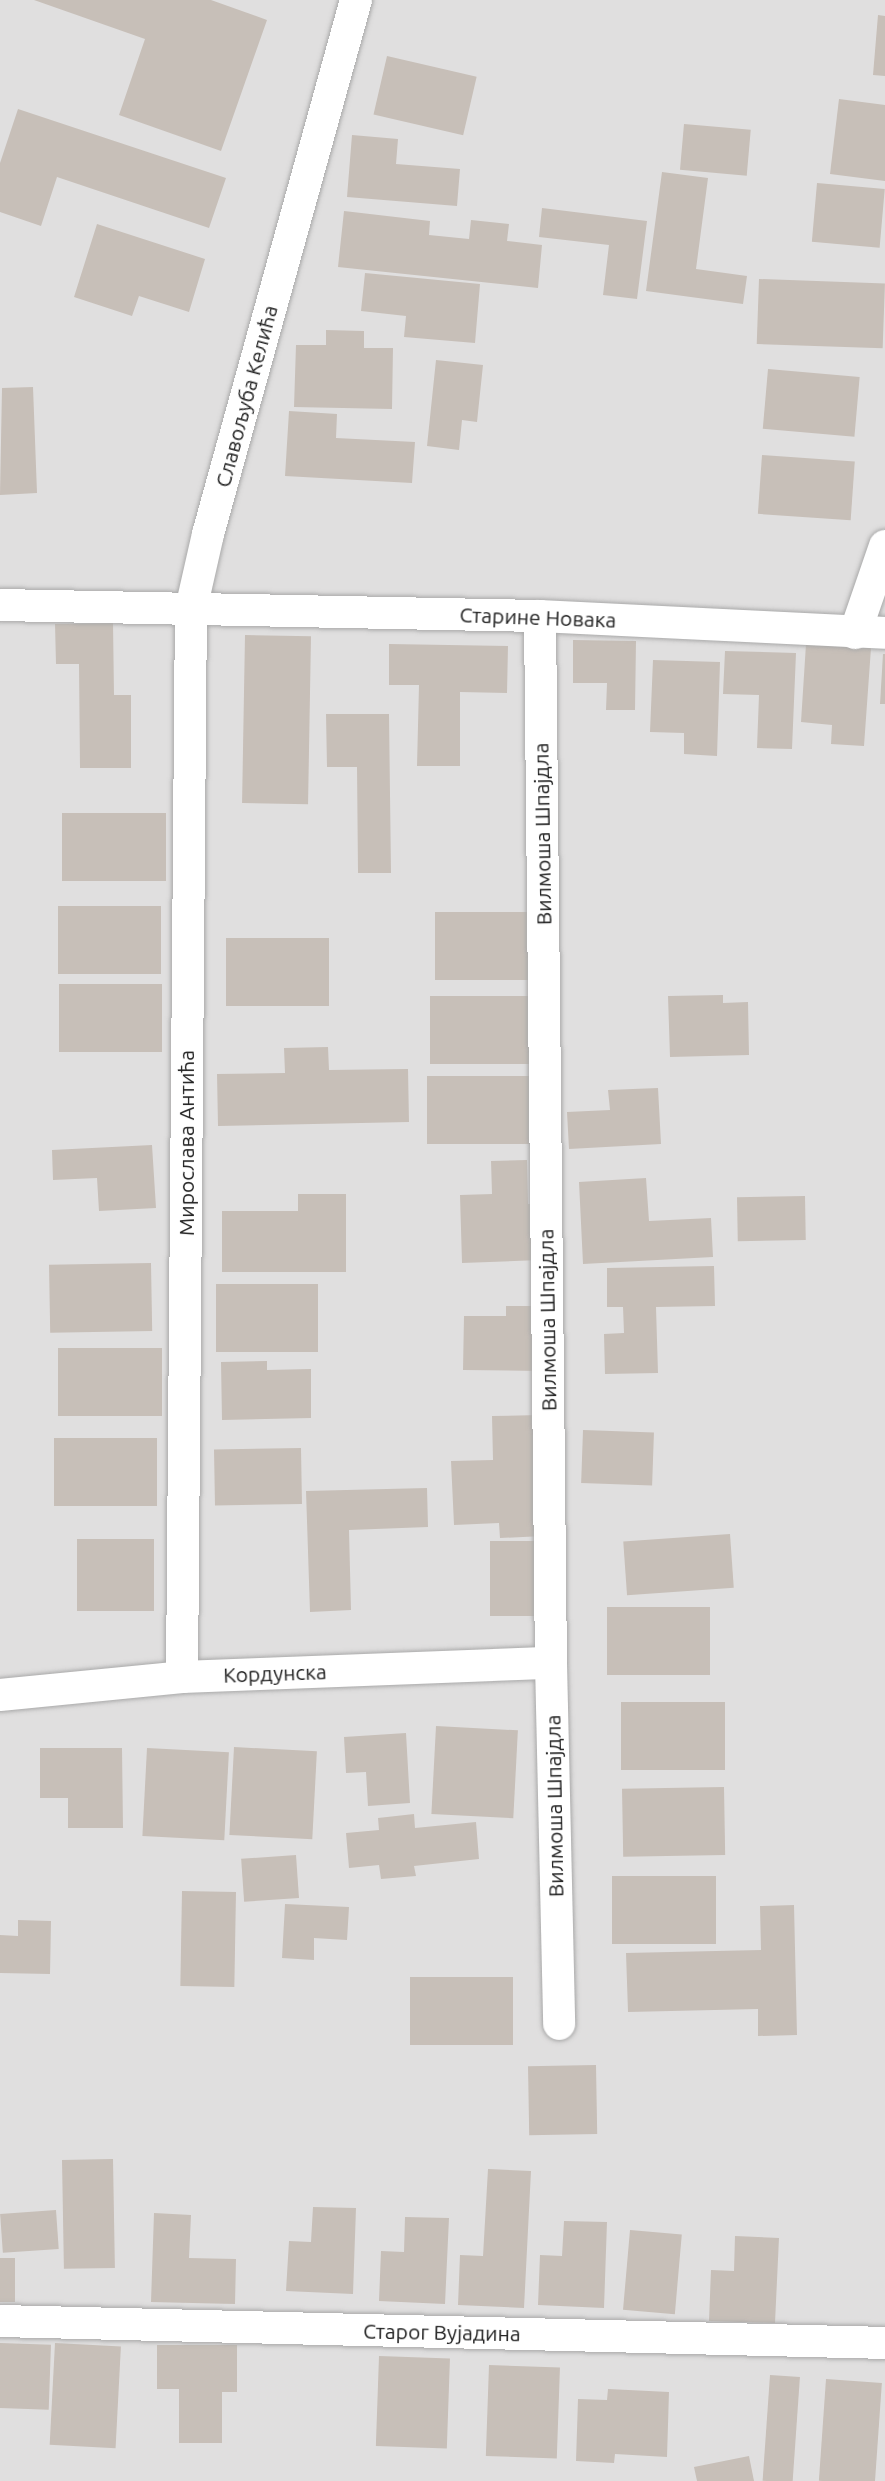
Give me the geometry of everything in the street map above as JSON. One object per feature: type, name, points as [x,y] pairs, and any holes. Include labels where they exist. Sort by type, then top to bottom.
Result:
[{"type":"street","name":"Славољуба Келића","points":[[191,609],[208,534],[356,0]]},
{"type":"street","points":[[870,633],[885,546]]},
{"type":"street","points":[[0,605],[191,609]]},
{"type":"street","name":"Старине Новака","points":[[191,609],[540,616],[870,633]]},
{"type":"street","name":"Мирослава Антића","points":[[182,1677],[191,609]]},
{"type":"street","name":"Вилмоша Шпајдла","points":[[540,616],[551,1663],[559,2024]]},
{"type":"street","name":"Кордунска","points":[[0,1695],[182,1677],[551,1663]]},
{"type":"street","name":"Старог Вујадина","points":[[0,2321],[885,2343]]},
{"type":"shaded area","points":[[0,0],[885,0],[885,2481],[0,2481]]},
{"type":"building","points":[[34,0],[211,0],[267,20],[221,151],[119,115],[145,39]]},
{"type":"building","points":[[878,15],[885,16],[885,76],[873,75]]},
{"type":"building","points":[[387,56],[477,77],[463,135],[374,114]]},
{"type":"building","points":[[839,99],[885,105],[885,181],[830,174]]},
{"type":"building","points":[[18,109],[226,178],[209,228],[57,177],[41,226],[0,212],[0,163]]},
{"type":"building","points":[[684,124],[751,130],[747,176],[680,170]]},
{"type":"building","points":[[352,135],[398,139],[396,164],[460,169],[457,206],[347,197]]},
{"type":"building","points":[[662,172],[708,178],[696,269],[747,276],[743,304],[646,291]]},
{"type":"building","points":[[817,183],[885,189],[880,248],[812,242]]},
{"type":"building","points":[[542,208],[647,221],[637,299],[603,295],[609,245],[539,237]]},
{"type":"building","points":[[344,211],[430,221],[429,235],[469,239],[471,220],[509,224],[507,241],[542,245],[538,288],[338,267]]},
{"type":"building","points":[[97,224],[205,259],[189,312],[139,296],[132,316],[74,297]]},
{"type":"building","points":[[365,273],[480,284],[475,343],[404,337],[406,316],[361,311]]},
{"type":"building","points":[[759,279],[885,283],[883,348],[757,344]]},
{"type":"building","points":[[326,330],[364,331],[364,348],[393,348],[392,409],[294,407],[296,345],[326,345]]},
{"type":"building","points":[[436,360],[483,365],[477,422],[462,420],[459,450],[427,446]]},
{"type":"building","points":[[768,369],[860,377],[854,437],[763,429]]},
{"type":"building","points":[[33,387],[37,493],[0,495],[2,388]]},
{"type":"building","points":[[289,411],[337,414],[336,438],[415,442],[412,483],[285,476]]},
{"type":"building","points":[[762,455],[855,461],[851,520],[758,514]]},
{"type":"building","points":[[113,623],[114,695],[131,695],[131,768],[80,768],[79,664],[56,664],[55,624]]},
{"type":"building","points":[[245,635],[311,636],[308,804],[242,803]]},
{"type":"building","points":[[573,640],[636,641],[635,710],[606,710],[607,683],[573,683]]},
{"type":"building","points":[[389,644],[508,646],[507,693],[460,692],[460,766],[417,766],[419,685],[389,685]]},
{"type":"building","points":[[806,644],[871,648],[864,746],[831,744],[832,725],[801,722]]},
{"type":"building","points":[[725,651],[796,653],[792,749],[757,748],[759,695],[723,694]]},
{"type":"building","points":[[883,654],[885,654],[885,704],[880,704]]},
{"type":"building","points":[[653,660],[720,662],[717,756],[684,754],[684,733],[650,732]]},
{"type":"building","points":[[326,714],[389,714],[391,873],[358,873],[357,767],[327,767]]},
{"type":"building","points":[[62,813],[166,813],[166,881],[62,881]]},
{"type":"building","points":[[58,906],[161,906],[161,974],[58,974]]},
{"type":"building","points":[[435,912],[538,912],[538,980],[435,980]]},
{"type":"building","points":[[226,938],[329,938],[329,1006],[226,1006]]},
{"type":"building","points":[[59,984],[162,984],[162,1052],[59,1052]]},
{"type":"building","points":[[723,995],[723,1003],[748,1002],[749,1055],[670,1057],[668,996]]},
{"type":"building","points":[[430,996],[533,996],[533,1064],[430,1064]]},
{"type":"building","points":[[328,1047],[329,1070],[408,1069],[409,1122],[218,1126],[217,1074],[285,1073],[284,1048]]},
{"type":"building","points":[[427,1076],[530,1076],[530,1144],[427,1144]]},
{"type":"building","points":[[658,1088],[661,1144],[569,1149],[567,1112],[610,1110],[608,1090]]},
{"type":"building","points":[[152,1145],[156,1208],[99,1211],[97,1178],[53,1180],[52,1150]]},
{"type":"building","points":[[527,1160],[528,1204],[537,1204],[539,1260],[462,1263],[460,1195],[492,1194],[491,1161]]},
{"type":"building","points":[[646,1178],[649,1221],[711,1218],[713,1257],[583,1264],[579,1182]]},
{"type":"building","points":[[298,1194],[346,1194],[346,1272],[222,1272],[222,1211],[298,1211]]},
{"type":"building","points":[[805,1196],[806,1240],[738,1241],[737,1197]]},
{"type":"building","points":[[151,1263],[152,1331],[50,1333],[49,1265]]},
{"type":"building","points":[[714,1266],[715,1306],[656,1307],[658,1373],[605,1374],[604,1334],[624,1333],[623,1307],[607,1307],[607,1268]]},
{"type":"building","points":[[216,1284],[318,1284],[318,1352],[216,1352]]},
{"type":"building","points":[[506,1306],[541,1306],[540,1371],[463,1370],[464,1316],[506,1316]]},
{"type":"building","points":[[58,1348],[162,1348],[162,1416],[58,1416]]},
{"type":"building","points":[[267,1361],[267,1370],[311,1369],[311,1418],[222,1420],[221,1362]]},
{"type":"building","points":[[540,1415],[543,1536],[500,1538],[499,1523],[454,1525],[451,1461],[493,1460],[492,1416]]},
{"type":"building","points":[[583,1430],[654,1432],[652,1485],[581,1483]]},
{"type":"building","points":[[54,1438],[157,1438],[157,1506],[54,1506]]},
{"type":"building","points":[[301,1448],[302,1504],[215,1506],[214,1450]]},
{"type":"building","points":[[427,1488],[428,1527],[349,1530],[351,1610],[310,1612],[306,1491]]},
{"type":"building","points":[[730,1534],[734,1588],[627,1595],[623,1541]]},
{"type":"building","points":[[77,1539],[154,1539],[154,1611],[77,1611]]},
{"type":"building","points":[[490,1541],[542,1541],[542,1616],[490,1616]]},
{"type":"building","points":[[607,1607],[710,1607],[710,1675],[607,1675]]},
{"type":"building","points":[[621,1702],[725,1702],[725,1770],[621,1770]]},
{"type":"building","points":[[436,1726],[518,1730],[513,1818],[431,1814]]},
{"type":"building","points":[[406,1733],[410,1803],[368,1806],[366,1772],[346,1773],[344,1737]]},
{"type":"building","points":[[234,1747],[317,1751],[312,1839],[229,1835]]},
{"type":"building","points":[[40,1748],[122,1748],[123,1828],[68,1828],[68,1798],[40,1798]]},
{"type":"building","points":[[147,1748],[229,1752],[224,1840],[142,1836]]},
{"type":"building","points":[[724,1787],[725,1855],[623,1857],[622,1789]]},
{"type":"building","points":[[414,1814],[415,1828],[476,1822],[479,1859],[414,1866],[416,1876],[381,1879],[379,1865],[349,1868],[346,1833],[379,1830],[378,1818]]},
{"type":"building","points":[[296,1855],[299,1898],[244,1902],[241,1859]]},
{"type":"building","points":[[612,1876],[716,1876],[716,1944],[612,1944]]},
{"type":"building","points":[[182,1891],[236,1892],[234,1987],[180,1986]]},
{"type":"building","points":[[285,1904],[349,1907],[347,1940],[314,1938],[314,1960],[282,1958]]},
{"type":"building","points":[[794,1905],[797,2035],[758,2036],[758,2009],[628,2012],[626,1953],[761,1950],[760,1906]]},
{"type":"building","points":[[18,1920],[51,1921],[50,1974],[0,1973],[0,1935],[18,1936]]},
{"type":"building","points":[[410,1977],[513,1977],[513,2045],[410,2045]]},
{"type":"building","points":[[596,2065],[597,2134],[529,2135],[528,2066]]},
{"type":"building","points":[[113,2159],[115,2268],[64,2269],[62,2160]]},
{"type":"building","points":[[488,2169],[531,2171],[524,2308],[458,2305],[460,2255],[483,2256]]},
{"type":"building","points":[[313,2207],[356,2208],[353,2294],[286,2291],[289,2241],[311,2242]]},
{"type":"building","points":[[56,2210],[59,2249],[3,2253],[0,2214]]},
{"type":"building","points":[[154,2213],[191,2215],[189,2258],[236,2259],[235,2304],[151,2302]]},
{"type":"building","points":[[405,2217],[449,2218],[445,2304],[379,2301],[381,2251],[404,2252]]},
{"type":"building","points":[[564,2221],[607,2222],[604,2308],[538,2305],[540,2255],[562,2256]]},
{"type":"building","points":[[630,2230],[682,2235],[675,2314],[623,2310]]},
{"type":"building","points":[[735,2236],[779,2238],[775,2323],[709,2321],[711,2270],[734,2271]]},
{"type":"building","points":[[0,2258],[15,2258],[15,2302],[0,2302]]},
{"type":"building","points":[[0,2343],[51,2345],[49,2410],[0,2408]]},
{"type":"building","points":[[55,2343],[121,2346],[116,2448],[50,2445]]},
{"type":"building","points":[[157,2345],[237,2345],[237,2392],[222,2392],[222,2443],[179,2443],[179,2389],[157,2389]]},
{"type":"building","points":[[379,2356],[450,2358],[447,2448],[376,2446]]},
{"type":"building","points":[[489,2365],[560,2367],[557,2458],[486,2456]]},
{"type":"building","points":[[770,2375],[800,2377],[793,2481],[763,2481]]},
{"type":"building","points":[[826,2379],[882,2383],[875,2481],[819,2481]]},
{"type":"building","points":[[608,2389],[669,2392],[667,2457],[615,2454],[614,2463],[576,2461],[578,2399],[607,2400]]},
{"type":"building","points":[[749,2456],[754,2481],[697,2481],[694,2467]]}]
